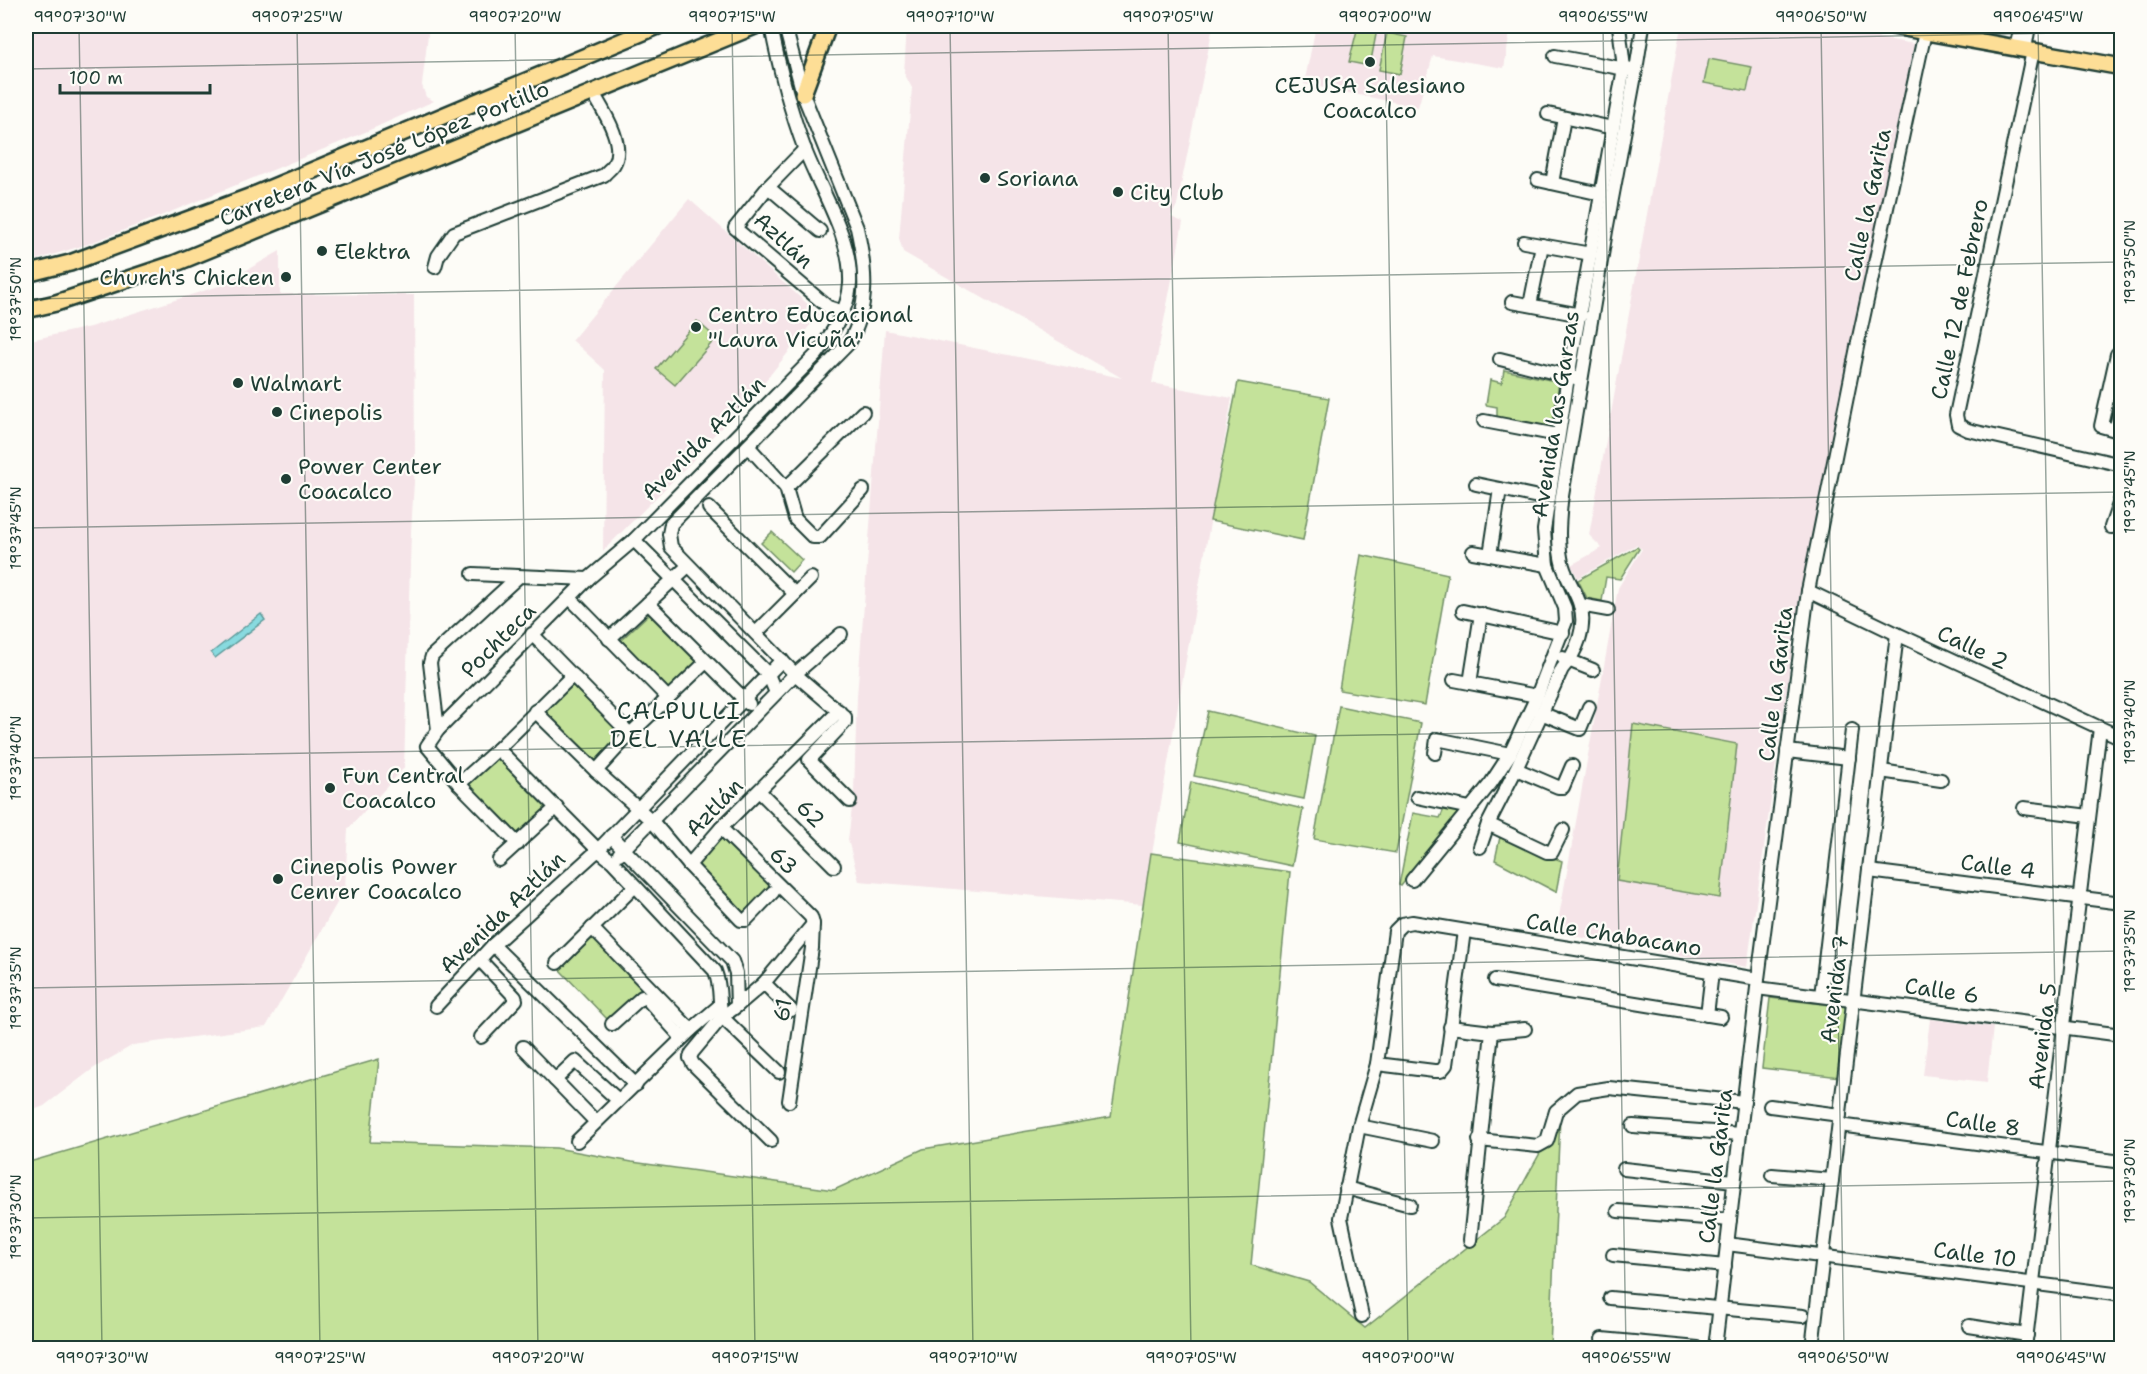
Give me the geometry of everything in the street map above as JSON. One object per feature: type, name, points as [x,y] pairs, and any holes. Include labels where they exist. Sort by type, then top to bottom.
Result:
[{"type":"main road","name":"Carretera Vía José López Portillo","points":[[26,274],[70,263],[249,196],[658,26]]},
{"type":"main road","name":"Carretera Vía José López Portillo","points":[[26,310],[56,303],[176,263],[755,26]]},
{"type":"main road","points":[[803,94],[828,26]]},
{"type":"main road","points":[[1893,26],[1932,30],[2121,67]]},
{"type":"street","name":"Avenida Aztlán","points":[[634,540],[817,354],[836,327],[843,312],[850,284],[847,253],[788,100],[771,26]]},
{"type":"street","name":"Avenida Aztlán","points":[[785,26],[803,94],[858,228],[865,284],[862,311],[858,327],[849,343],[671,524],[669,534],[671,547],[688,566],[795,674]]},
{"type":"street","name":"Avenida las Garzas","points":[[1503,792],[1562,669],[1569,661],[1581,635],[1580,605],[1563,566],[1558,532],[1582,379],[1601,231],[1630,69],[1619,26]]},
{"type":"street","name":"Avenida las Garzas","points":[[1491,783],[1510,754],[1563,633],[1566,621],[1565,608],[1547,565],[1544,530],[1548,499],[1591,254],[1601,231],[1601,194],[1613,128],[1643,26]]},
{"type":"street","points":[[2021,26],[2025,50]]},
{"type":"street","points":[[2025,50],[2029,26]]},
{"type":"street","name":"Calle la Garita","points":[[1715,1348],[1757,984],[1808,591],[1861,331],[1932,30]]},
{"type":"street","name":"Calle 12 de Febrero","points":[[2025,50],[1958,403],[1956,415],[1958,424],[1968,430],[2121,465]]},
{"type":"street","points":[[1555,56],[1630,69]]},
{"type":"street","points":[[435,267],[438,256],[454,233],[604,175],[615,162],[617,148],[609,120],[592,92]]},
{"type":"street","points":[[788,100],[803,94]]},
{"type":"street","points":[[1548,114],[1613,128]]},
{"type":"street","points":[[1552,183],[1564,117]]},
{"type":"street","name":"Aztlán","points":[[805,149],[768,187],[735,228],[828,307],[843,312]]},
{"type":"street","points":[[1538,180],[1601,194]]},
{"type":"street","name":"Aztlán","points":[[768,187],[820,231]]},
{"type":"street","points":[[1524,242],[1591,254]]},
{"type":"street","points":[[1530,305],[1542,245]]},
{"type":"street","points":[[1512,302],[1581,315]]},
{"type":"street","points":[[2121,351],[2117,354],[2101,426],[2118,431],[2121,404]]},
{"type":"street","points":[[1500,359],[1582,379]]},
{"type":"street","points":[[786,488],[863,412]]},
{"type":"street","points":[[1484,421],[1558,435]]},
{"type":"street","points":[[748,447],[786,488],[795,519],[813,537],[817,538],[863,490]]},
{"type":"street","points":[[1476,484],[1548,499]]},
{"type":"street","points":[[1490,555],[1500,489]]},
{"type":"street","points":[[2110,527],[2121,495]]},
{"type":"street","points":[[673,498],[685,510]]},
{"type":"street","points":[[709,508],[795,594]]},
{"type":"street","points":[[634,540],[768,674],[776,693]]},
{"type":"street","name":"Pochteca","points":[[459,784],[427,746],[438,730],[588,579],[634,540]]},
{"type":"street","points":[[1473,552],[1547,565]]},
{"type":"street","points":[[609,639],[688,566]]},
{"type":"street","name":"Pochteca","points":[[473,574],[588,579]]},
{"type":"street","name":"Pochteca","points":[[438,730],[430,663],[432,656],[518,577]]},
{"type":"street","points":[[756,633],[811,578]]},
{"type":"street","name":"Calle 2","points":[[1808,591],[2121,738]]},
{"type":"street","points":[[570,598],[668,698]]},
{"type":"street","points":[[648,603],[758,711]]},
{"type":"street","points":[[1580,605],[1608,610]]},
{"type":"street","points":[[1463,611],[1563,633]]},
{"type":"street","points":[[1470,683],[1481,614]]},
{"type":"street","points":[[532,634],[630,734]]},
{"type":"street","points":[[612,861],[795,674],[841,634]]},
{"type":"street","name":"Avenida 7","points":[[1812,1348],[1897,634]]},
{"type":"street","points":[[1553,654],[1593,670]]},
{"type":"street","name":"Avenida Aztlán","points":[[436,1006],[492,945],[598,850],[782,660]]},
{"type":"street","points":[[596,771],[630,734],[706,662]]},
{"type":"street","points":[[795,674],[845,717],[845,722],[809,760],[850,801]]},
{"type":"street","points":[[519,844],[459,784],[573,675]]},
{"type":"street","points":[[1454,680],[1536,696]]},
{"type":"street","points":[[1541,713],[1580,729],[1589,707]]},
{"type":"street","name":"Aztlán","points":[[535,711],[596,771],[652,821],[689,865],[743,921],[773,892]]},
{"type":"street","name":"Aztlán","points":[[689,865],[721,828],[839,711]]},
{"type":"street","name":"Avenida 5","points":[[2025,1348],[2100,728]]},
{"type":"street","points":[[1821,996],[1852,730]]},
{"type":"street","points":[[1435,753],[1437,739],[1510,754]]},
{"type":"street","points":[[498,749],[598,850]]},
{"type":"street","points":[[1787,752],[1849,758]]},
{"type":"street","points":[[1516,769],[1557,787],[1563,787],[1572,766]]},
{"type":"street","points":[[1881,771],[1941,780]]},
{"type":"street","points":[[1412,880],[1491,783],[1503,792],[1480,847]]},
{"type":"street","name":"62","points":[[759,791],[834,866]]},
{"type":"street","points":[[1417,797],[1470,808]]},
{"type":"street","points":[[500,860],[557,807]]},
{"type":"street","points":[[2024,808],[2089,816]]},
{"type":"street","points":[[1488,824],[1547,852],[1552,852],[1555,848],[1563,830]]},
{"type":"street","name":"63","points":[[721,828],[811,917],[813,924]]},
{"type":"street","points":[[611,836],[732,961],[736,973],[737,1006]]},
{"type":"street","name":"Avenida Aztlán","points":[[598,850],[612,861],[716,971],[721,996],[721,1012]]},
{"type":"street","name":"Calle 4","points":[[1869,871],[2121,903]]},
{"type":"street","points":[[557,963],[635,886]]},
{"type":"street","name":"Calle Chabacano","points":[[1377,1064],[1395,931],[1402,924],[1412,922],[1712,972],[1757,984]]},
{"type":"street","points":[[577,1141],[686,1034],[721,1012],[737,1006],[764,983],[813,924]]},
{"type":"street","name":"61","points":[[789,1101],[812,948],[813,924]]},
{"type":"street","points":[[592,928],[686,1034]]},
{"type":"street","points":[[1362,1316],[1350,1269],[1341,1218],[1359,1126],[1377,1064],[1441,1071],[1446,1065],[1464,931]]},
{"type":"street","points":[[492,945],[636,1085]]},
{"type":"street","points":[[480,960],[516,1000],[481,1037]]},
{"type":"street","points":[[1707,1015],[1712,972]]},
{"type":"street","points":[[1495,980],[1721,1017]]},
{"type":"street","points":[[764,983],[791,1010]]},
{"type":"street","name":"Calle 6","points":[[1757,984],[1821,996],[2121,1035]]},
{"type":"street","points":[[612,1024],[642,997],[646,998],[686,1034]]},
{"type":"street","points":[[721,1012],[779,1072]]},
{"type":"street","points":[[721,1012],[690,1058],[693,1064],[771,1140]]},
{"type":"street","points":[[1450,1027],[1492,1032],[1525,1029]]},
{"type":"street","points":[[1470,1240],[1492,1032]]},
{"type":"street","points":[[522,1047],[596,1122]]},
{"type":"street","points":[[555,1080],[575,1061],[618,1100]]},
{"type":"street","points":[[1479,1140],[1538,1146],[1547,1140],[1556,1111],[1577,1093],[1609,1088],[1744,1102]]},
{"type":"street","name":"Calle 8","points":[[1770,1106],[1839,1120],[2121,1162]]},
{"type":"street","points":[[1359,1126],[1433,1141]]},
{"type":"street","points":[[1633,1126],[1740,1134]]},
{"type":"street","points":[[1624,1169],[1734,1181]]},
{"type":"street","points":[[1772,1175],[1832,1180]]},
{"type":"street","points":[[1346,1188],[1410,1205]]},
{"type":"street","points":[[1618,1210],[1730,1220]]},
{"type":"street","name":"Calle 10","points":[[1727,1244],[2121,1295]]},
{"type":"street","points":[[1613,1255],[1725,1266]]},
{"type":"street","points":[[1610,1298],[1803,1316]]},
{"type":"street","points":[[1970,1326],[2027,1335]]},
{"type":"street","points":[[1602,1339],[1698,1348]]},
{"type":"shaded area","points":[[26,26],[429,26],[422,85],[426,97],[434,101],[363,133],[163,215],[88,244],[26,263]]},
{"type":"shaded area","points":[[907,26],[1213,26],[1177,205],[1171,217],[1183,222],[1152,383],[1232,398],[1143,905],[859,881],[848,840],[854,792],[857,696],[885,330],[1122,378],[903,252],[899,238],[912,88],[904,73]]},
{"type":"shaded area","name":"CEJUSA Salesiano Coacalco","points":[[1316,26],[1511,26],[1504,68],[1433,56],[1418,107],[1304,84]]},
{"type":"shaded area","points":[[1681,26],[1812,26],[1914,44],[1801,588],[1747,967],[1556,933],[1618,588],[1642,549],[1636,545],[1578,578],[1571,565],[1602,548],[1589,535]]},
{"type":"shaded area","name":"Centro Educacional \"Laura Vicuña\"","points":[[689,199],[819,314],[754,395],[603,551],[605,370],[572,340]]},
{"type":"shaded area","points":[[280,251],[280,294],[414,295],[415,465],[404,768],[348,829],[345,889],[266,1027],[133,1045],[94,1068],[44,1106],[26,1113],[26,341],[90,327],[219,286]]},
{"type":"shaded area","points":[[1930,1019],[1993,1027],[1987,1082],[1923,1075]]},
{"type":"green space","points":[[1358,26],[1377,29],[1370,66],[1349,62]]},
{"type":"green space","points":[[1387,33],[1407,37],[1400,74],[1379,70]]},
{"type":"green space","points":[[1709,59],[1752,67],[1747,91],[1704,83]]},
{"type":"green space","points":[[697,321],[716,338],[675,385],[656,369]]},
{"type":"green space","points":[[1504,370],[1559,382],[1552,428],[1497,419],[1497,407],[1486,405],[1490,380],[1502,383]]},
{"type":"green space","points":[[1238,382],[1329,398],[1303,540],[1210,521]]},
{"type":"green space","points":[[772,532],[802,560],[791,572],[761,543]]},
{"type":"green space","points":[[1637,547],[1639,549],[1620,579],[1606,577],[1602,601],[1587,598],[1578,580]]},
{"type":"green space","points":[[1361,555],[1448,574],[1425,705],[1339,690]]},
{"type":"green space","points":[[650,613],[699,661],[669,689],[621,640]]},
{"type":"green space","points":[[571,684],[622,735],[594,762],[543,712]]},
{"type":"green space","points":[[1339,706],[1421,723],[1396,853],[1314,839]]},
{"type":"green space","points":[[1208,711],[1315,736],[1304,799],[1194,776]]},
{"type":"green space","points":[[1633,724],[1737,744],[1720,898],[1617,881]]},
{"type":"green space","points":[[497,757],[551,808],[519,835],[468,784]]},
{"type":"green space","points":[[1191,782],[1303,809],[1292,866],[1180,842]]},
{"type":"green space","points":[[1444,809],[1460,811],[1401,886],[1399,885],[1413,813],[1440,818]]},
{"type":"green space","points":[[1500,837],[1562,861],[1556,892],[1495,860]]},
{"type":"green space","points":[[722,838],[772,886],[745,914],[696,864]]},
{"type":"green space","points":[[1151,853],[1290,872],[1251,1265],[1309,1282],[1365,1328],[1504,1218],[1560,1117],[1550,1348],[26,1348],[26,1163],[379,1059],[370,1142],[556,1148],[632,1162],[834,1190],[923,1149],[1111,1117]]},
{"type":"green space","points":[[594,936],[642,988],[608,1020],[559,969]]},
{"type":"green space","points":[[1770,998],[1848,1007],[1840,1077],[1762,1068]]},
{"type":"water","points":[[261,614],[265,620],[215,658],[211,653]]},
{"type":"place","name":"CEJUSA Salesiano Coacalco","points":[[1370,62]]},
{"type":"place","name":"Soriana","points":[[985,178]]},
{"type":"place","name":"City Club","points":[[1118,192]]},
{"type":"place","name":"Elektra","points":[[322,251]]},
{"type":"place","name":"Church's Chicken","points":[[286,277]]},
{"type":"place","name":"Centro Educacional \"Laura Vicuña\"","points":[[696,327]]},
{"type":"place","name":"Walmart","points":[[238,383]]},
{"type":"place","name":"Cinepolis","points":[[277,412]]},
{"type":"place","name":"Power Center Coacalco","points":[[286,479]]},
{"type":"place","name":"Fun Central Coacalco","points":[[330,788]]},
{"type":"place","name":"Cinepolis Power Cenrer Coacalco","points":[[278,879]]},
{"type":"district","name":"CALPULLI DEL VALLE","points":[[679,725]]}]
